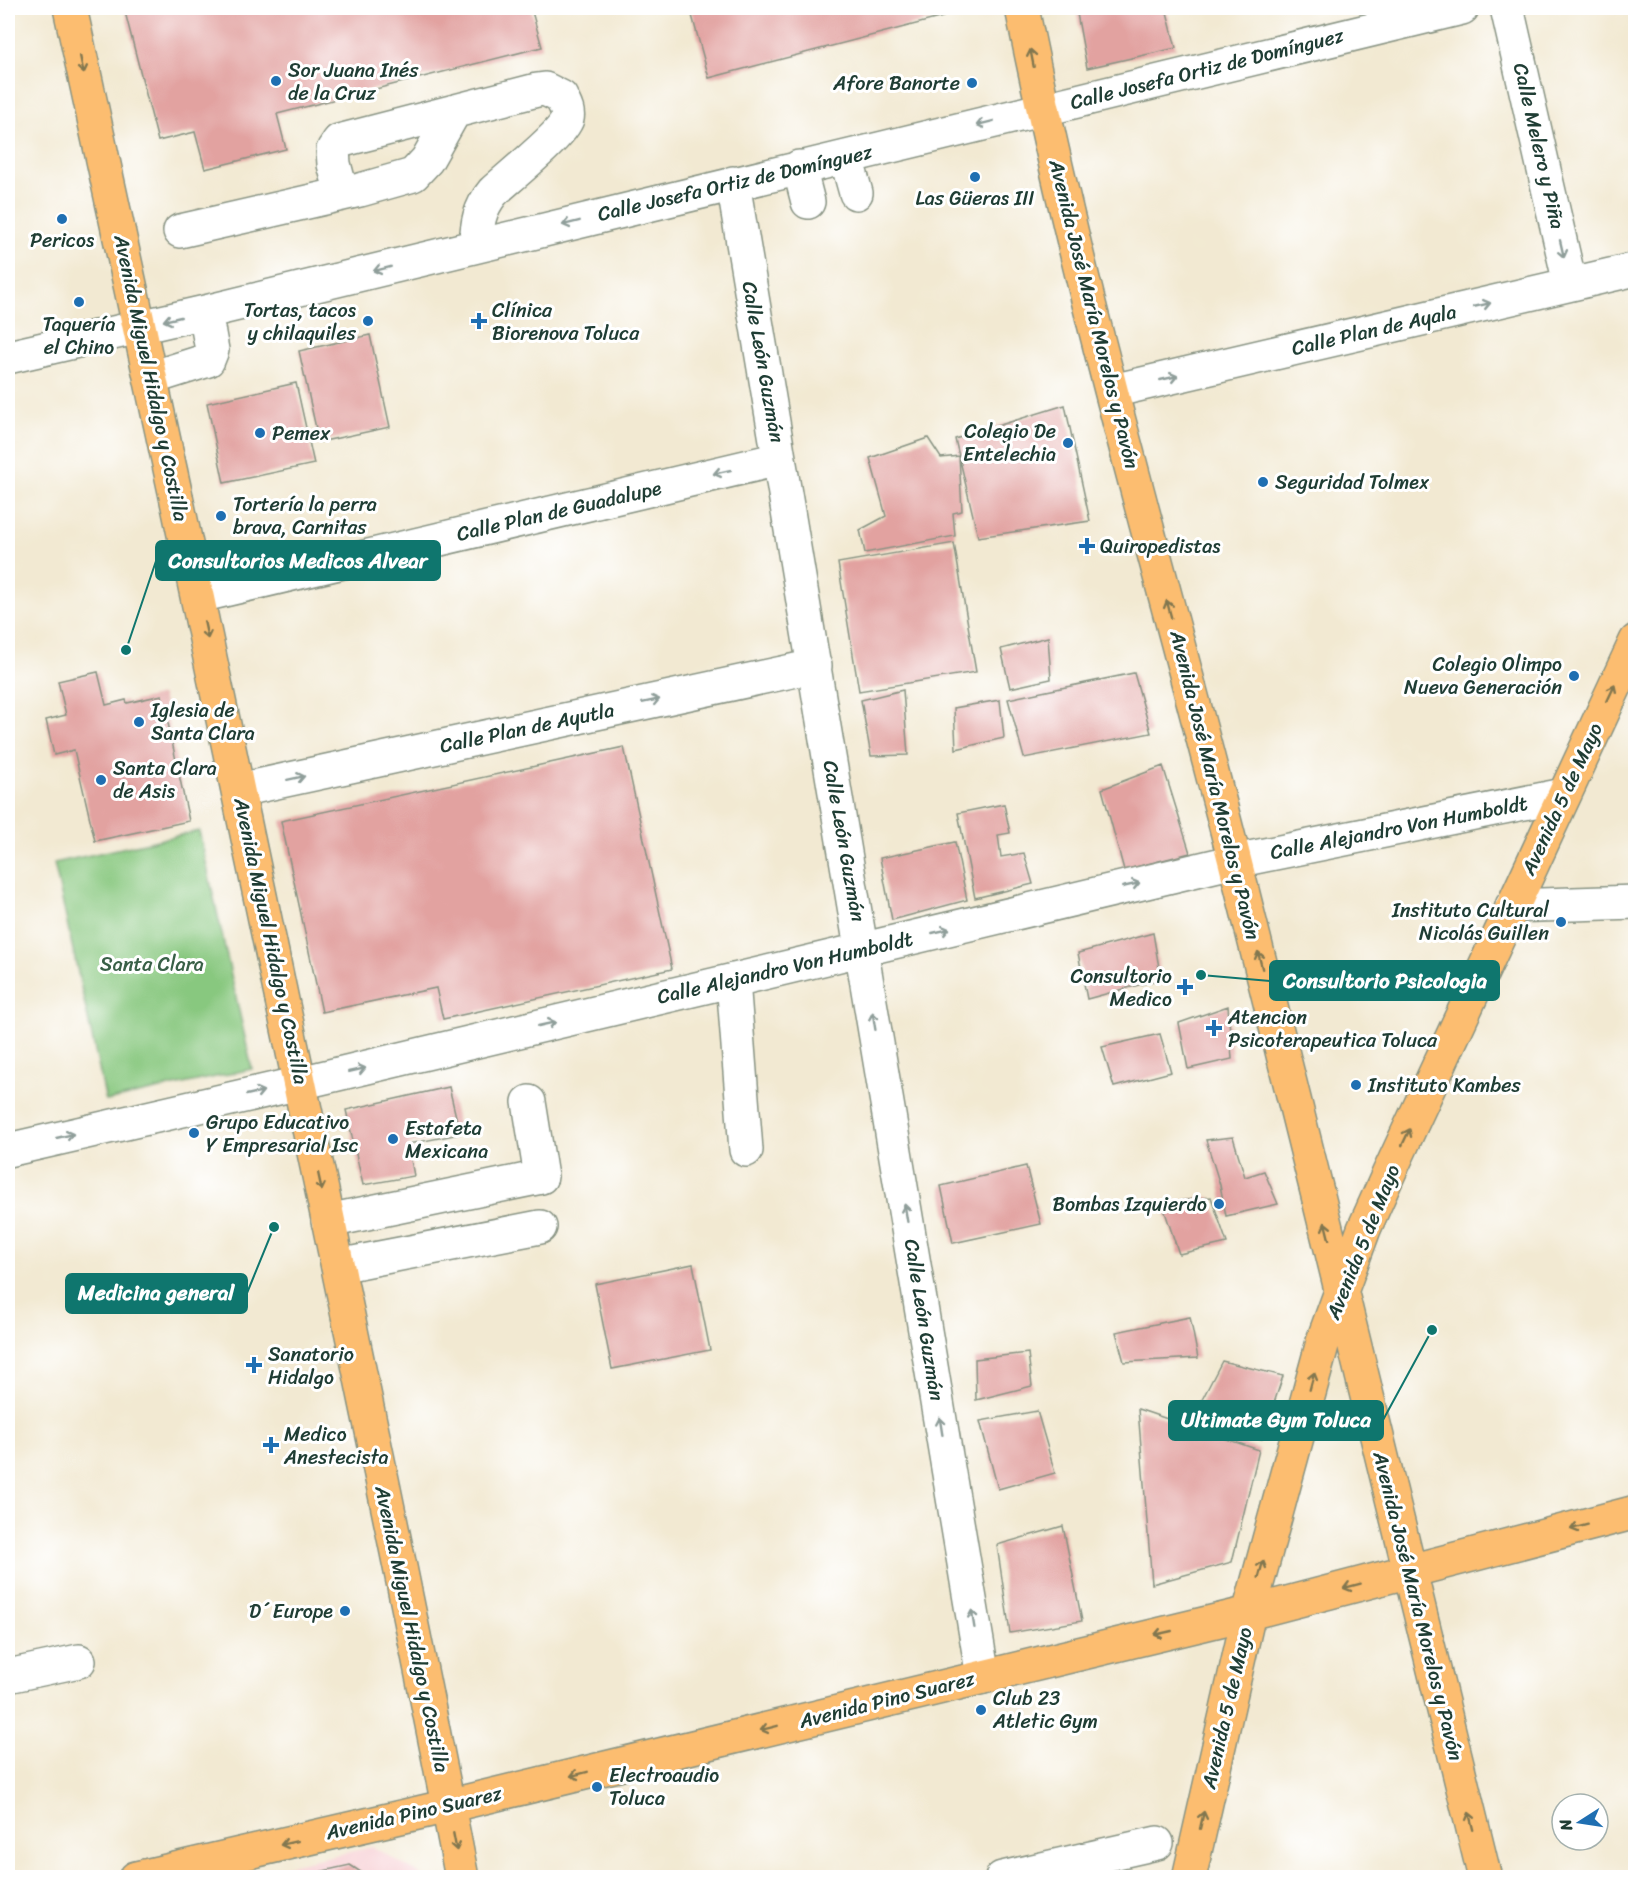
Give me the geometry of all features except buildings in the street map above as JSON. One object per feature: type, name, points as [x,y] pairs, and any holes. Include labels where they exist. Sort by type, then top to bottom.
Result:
[{"type":"main road","name":"Avenida Miguel Hidalgo y Costilla","points":[[70,8],[152,378],[239,790],[462,1878]]},
{"type":"main road","name":"Avenida José María Morelos y Pavón","points":[[1022,8],[1042,109],[1342,1288],[1408,1571],[1485,1878]]},
{"type":"main road","name":"Avenida 5 de Mayo","points":[[1184,1876],[1249,1613],[1324,1338],[1342,1288],[1372,1210],[1635,641]]},
{"type":"main road","name":"Avenida Pino Suarez","points":[[136,1878],[448,1806],[1249,1613],[1635,1512]]},
{"type":"street","name":"Calle Josefa Ortiz de Domínguez","points":[[8,357],[204,312],[1462,8]]},
{"type":"street","name":"Calle Melero y Piña","points":[[1508,8],[1570,284]]},
{"type":"street","points":[[342,194],[333,157],[333,150],[339,141],[545,89],[561,97],[567,111],[567,122],[485,202],[477,223],[476,246]]},
{"type":"street","points":[[180,231],[342,194],[413,175],[427,160],[454,111]]},
{"type":"street","points":[[846,157],[856,193]]},
{"type":"street","points":[[799,167],[808,202]]},
{"type":"street","name":"Calle León Guzmán","points":[[733,183],[982,1677]]},
{"type":"street","name":"Calle Plan de Ayala","points":[[1112,391],[1635,269]]},
{"type":"street","points":[[152,378],[208,360],[212,351],[204,312]]},
{"type":"street","name":"Calle Plan de Guadalupe","points":[[198,596],[779,459]]},
{"type":"street","name":"Calle Plan de Ayutla","points":[[239,790],[814,666]]},
{"type":"street","name":"Calle Alejandro Von Humboldt","points":[[8,1150],[1235,861],[1564,795]]},
{"type":"street","points":[[1512,906],[1635,902]]},
{"type":"street","points":[[733,980],[746,1150]]},
{"type":"street","points":[[328,1221],[541,1177],[529,1102]]},
{"type":"street","points":[[338,1266],[540,1227]]},
{"type":"street","points":[[8,1676],[79,1661]]},
{"type":"street","points":[[1018,1876],[1156,1843]]},
{"type":"shaded area","points":[[373,1847],[421,1877],[229,1878]]},
{"type":"green space","name":"Santa Clara","points":[[199,831],[252,1069],[106,1101],[54,863]]},
{"type":"place","name":"Sor Juana Inés de la Cruz","points":[[276,81]]},
{"type":"place","name":"Afore Banorte","points":[[972,83]]},
{"type":"place","name":"Las Güeras III","points":[[975,177]]},
{"type":"place","name":"Pericos","points":[[62,219]]},
{"type":"place","name":"Taquería el Chino","points":[[79,302]]},
{"type":"place","name":"Tortas, tacos y chilaquiles","points":[[368,321]]},
{"type":"place","name":"Clínica Biorenova Toluca","points":[[479,321]]},
{"type":"place","name":"Pemex","points":[[260,433]]},
{"type":"place","name":"Colegio De Entelechia","points":[[1068,443]]},
{"type":"place","name":"Seguridad Tolmex","points":[[1263,482]]},
{"type":"place","name":"Tortería la perra brava, Carnitas","points":[[221,516]]},
{"type":"place","name":"Quiropedistas","points":[[1087,546]]},
{"type":"place","name":"Consultorios Medicos Alvear","points":[[126,650]]},
{"type":"place","name":"Colegio Olimpo Nueva Generación","points":[[1574,676]]},
{"type":"place","name":"Iglesia de Santa Clara","points":[[139,722]]},
{"type":"place","name":"Santa Clara de Asis","points":[[101,780]]},
{"type":"place","name":"Instituto Cultural Nicolás Guillen","points":[[1561,922]]},
{"type":"place","name":"Consultorio Psicologia","points":[[1201,975]]},
{"type":"place","name":"Consultorio Medico","points":[[1185,987]]},
{"type":"place","name":"Atencion Psicoterapeutica Toluca","points":[[1214,1028]]},
{"type":"place","name":"Instituto Kambes","points":[[1356,1085]]},
{"type":"place","name":"Grupo Educativo Y Empresarial Isc","points":[[194,1133]]},
{"type":"place","name":"Estafeta Mexicana","points":[[393,1139]]},
{"type":"place","name":"Bombas Izquierdo","points":[[1219,1204]]},
{"type":"place","name":"Medicina general","points":[[274,1227]]},
{"type":"place","name":"Ultimate Gym Toluca","points":[[1432,1330]]},
{"type":"place","name":"Sanatorio Hidalgo","points":[[254,1365]]},
{"type":"place","name":"Medico Anestecista","points":[[271,1445]]},
{"type":"place","name":"D´Europe","points":[[345,1611]]},
{"type":"place","name":"Club 23 Atletic Gym","points":[[981,1710]]},
{"type":"place","name":"Electroaudio Toluca","points":[[597,1787]]}]
